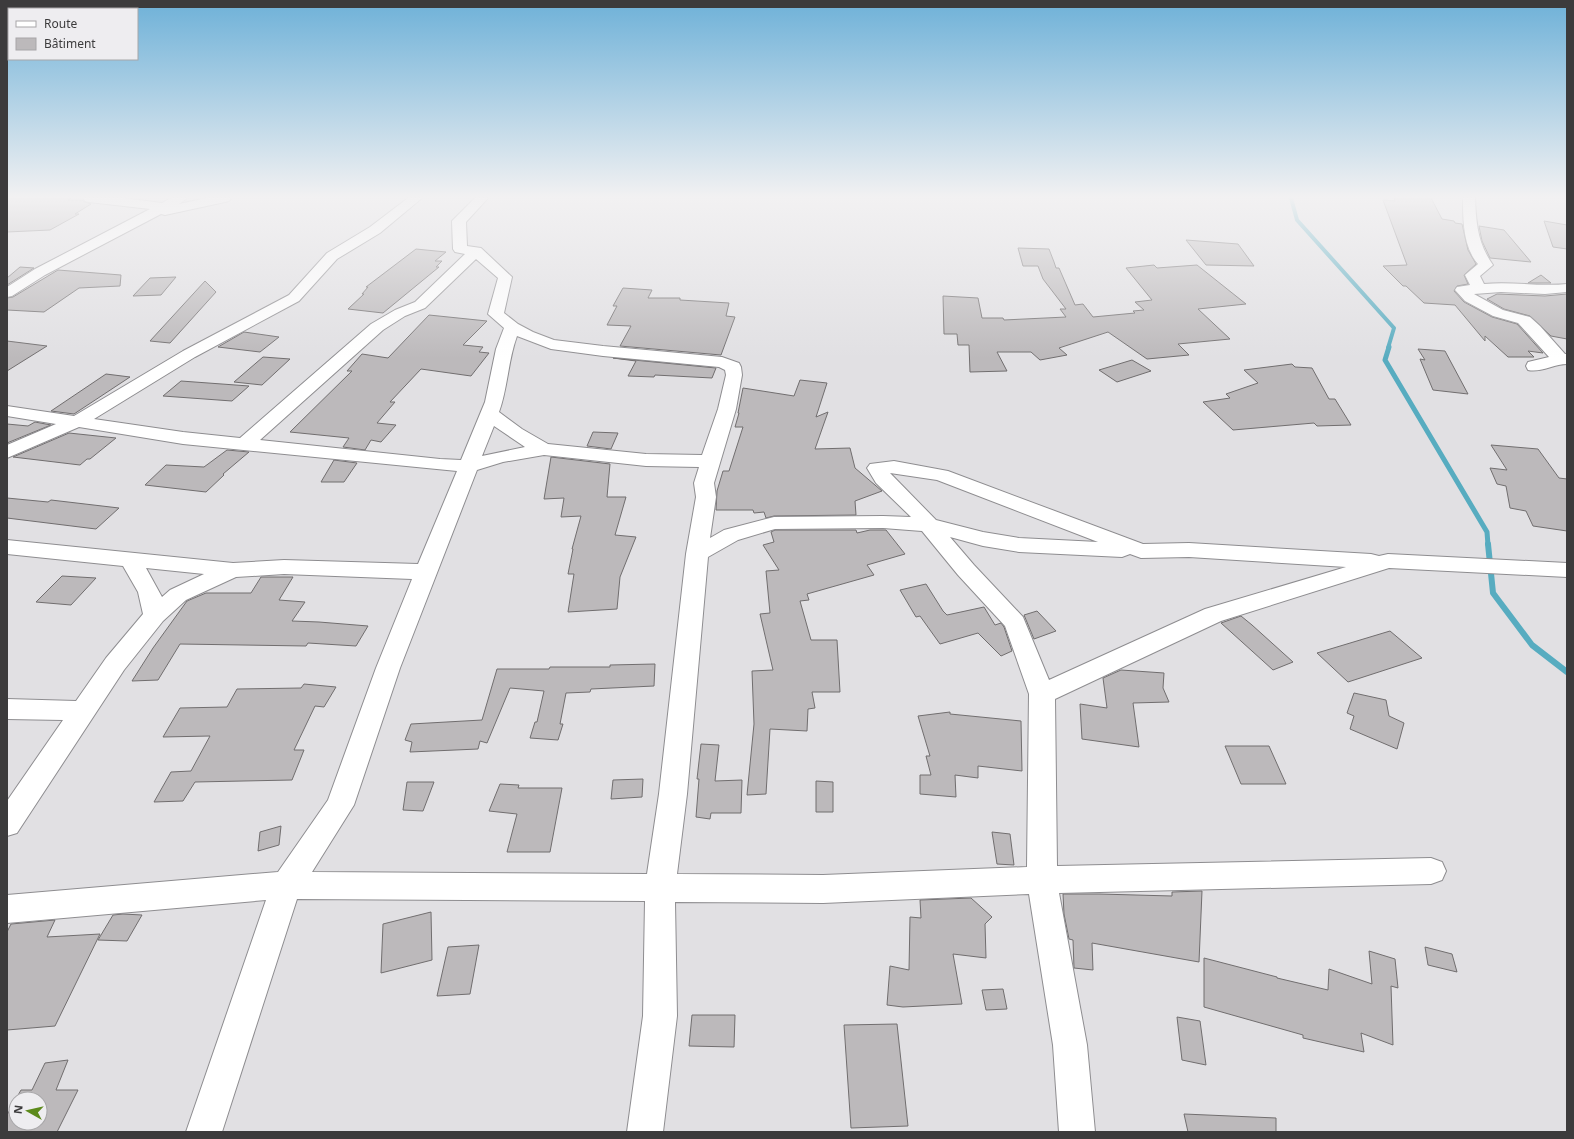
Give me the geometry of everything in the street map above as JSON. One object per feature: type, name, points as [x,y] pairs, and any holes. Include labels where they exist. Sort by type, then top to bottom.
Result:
[{"type":"street","points":[[7,292],[40,272],[80,251]]},
{"type":"street","points":[[7,452],[76,422],[189,354],[294,298],[332,256],[340,251]]},
{"type":"street","points":[[245,444],[377,327],[420,305],[476,251]]},
{"type":"street","points":[[476,251],[505,277],[496,314],[512,327],[527,335],[550,344],[603,351],[722,362],[733,367],[734,375],[727,409],[704,483],[706,497],[697,554],[673,794],[660,887],[660,1016],[645,1132]]},
{"type":"street","points":[[1478,251],[1481,261],[1486,265],[1472,275],[1479,289]]},
{"type":"street","points":[[14,274],[40,272]]},
{"type":"street","points":[[1563,359],[1524,320],[1498,313],[1470,298],[1462,290],[1494,287],[1528,289],[1567,288]]},
{"type":"street","points":[[204,1132],[286,885],[340,805],[388,668],[494,402],[504,349],[512,327]]},
{"type":"street","points":[[1534,366],[1563,359]]},
{"type":"street","points":[[7,411],[183,438],[440,465],[469,466],[501,457],[544,449],[646,460],[710,461]]},
{"type":"street","points":[[490,412],[524,440],[544,449]]},
{"type":"street","points":[[1077,1132],[1070,1045],[1042,880],[1042,694],[1015,623],[966,570],[929,525],[884,479],[877,468],[894,467],[941,475],[1141,551]]},
{"type":"street","points":[[697,554],[731,535],[774,523],[883,522],[929,525],[983,540],[1019,545],[1141,551],[1189,550],[1347,560],[1567,570]]},
{"type":"street","points":[[7,547],[233,570],[284,567],[427,572]]},
{"type":"street","points":[[130,559],[149,592],[155,615]]},
{"type":"street","points":[[1042,694],[1213,615],[1388,561]]},
{"type":"street","points":[[7,824],[115,664],[155,615],[178,595],[233,570]]},
{"type":"street","points":[[7,709],[83,711]]},
{"type":"street","points":[[7,908],[286,885],[824,889],[1042,880],[1431,871]]},
{"type":"building","points":[[413,251],[446,252],[435,261],[442,261],[436,267],[439,267],[383,313],[348,309],[364,294],[362,294],[368,287],[366,287]]},
{"type":"building","points":[[1019,251],[1050,251],[1056,268],[1059,268],[1075,305],[1083,304],[1093,317],[1135,313],[1133,311],[1144,310],[1135,302],[1152,300],[1126,268],[1154,265],[1157,268],[1197,265],[1246,304],[1198,309],[1230,339],[1178,344],[1189,355],[1147,359],[1108,332],[1059,348],[1067,355],[1040,360],[1031,352],[997,352],[1007,371],[970,372],[969,345],[958,345],[957,334],[944,334],[943,296],[978,298],[982,318],[1003,318],[1004,320],[1066,317],[1060,309],[1066,309],[1043,279],[1038,266],[1023,266]]},
{"type":"building","points":[[1195,251],[1243,251],[1254,266],[1206,265]]},
{"type":"building","points":[[1402,251],[1469,251],[1476,264],[1464,275],[1468,284],[1457,286],[1454,291],[1464,302],[1492,317],[1517,324],[1543,353],[1528,351],[1534,357],[1508,357],[1485,336],[1485,341],[1455,305],[1424,303],[1406,286],[1403,286],[1383,266],[1407,265]]},
{"type":"building","points":[[1487,251],[1522,251],[1531,262],[1490,258]]},
{"type":"building","points":[[20,267],[34,268],[7,285],[7,278]]},
{"type":"building","points":[[58,270],[121,275],[120,286],[79,288],[44,312],[7,310],[7,298],[13,297]]},
{"type":"building","points":[[1541,275],[1551,283],[1528,283]]},
{"type":"building","points":[[176,277],[161,295],[133,296],[150,278]]},
{"type":"building","points":[[205,281],[216,292],[170,343],[150,341]]},
{"type":"building","points":[[623,288],[652,290],[648,298],[680,298],[680,300],[729,303],[726,316],[735,317],[721,355],[620,346],[631,326],[607,325],[617,306],[613,306]]},
{"type":"building","points":[[1497,294],[1545,296],[1567,294],[1567,339],[1551,336],[1530,316],[1504,309],[1487,299]]},
{"type":"building","points":[[429,315],[487,321],[463,345],[483,347],[479,352],[489,353],[471,376],[421,369],[390,402],[395,402],[377,423],[396,425],[381,442],[371,440],[365,450],[343,447],[349,438],[290,432],[352,371],[347,371],[362,354],[388,358]]},
{"type":"building","points":[[244,332],[279,337],[260,352],[218,347]]},
{"type":"building","points":[[7,341],[47,346],[7,371]]},
{"type":"building","points":[[1418,349],[1445,351],[1468,394],[1433,390],[1420,359],[1425,360]]},
{"type":"building","points":[[263,357],[290,359],[262,385],[234,382]]},
{"type":"building","points":[[613,358],[716,368],[712,378],[655,375],[654,377],[628,376],[636,361]]},
{"type":"building","points":[[1132,360],[1151,371],[1117,382],[1099,370]]},
{"type":"building","points":[[1292,364],[1295,367],[1312,368],[1329,399],[1335,399],[1351,425],[1317,426],[1314,423],[1233,430],[1203,402],[1230,398],[1226,394],[1258,383],[1244,370]]},
{"type":"building","points":[[106,374],[130,377],[74,414],[51,411]]},
{"type":"building","points":[[800,380],[827,383],[816,417],[828,412],[815,449],[850,448],[855,468],[882,491],[855,501],[856,515],[774,516],[766,518],[764,512],[754,513],[753,510],[716,510],[717,491],[723,471],[729,471],[743,427],[735,427],[743,388],[794,396]]},
{"type":"building","points":[[181,381],[249,386],[232,401],[163,396]]},
{"type":"building","points":[[35,422],[51,425],[7,443],[7,424],[28,426]]},
{"type":"building","points":[[593,432],[618,433],[611,449],[587,446]]},
{"type":"building","points":[[69,433],[116,438],[90,459],[87,459],[80,465],[13,457]]},
{"type":"building","points":[[1491,445],[1538,449],[1559,478],[1567,479],[1567,531],[1533,526],[1526,511],[1510,508],[1506,486],[1497,484],[1490,468],[1507,470]]},
{"type":"building","points":[[227,450],[249,452],[223,474],[224,475],[206,492],[145,485],[166,465],[204,467]]},
{"type":"building","points":[[551,457],[610,464],[607,497],[626,497],[615,535],[636,537],[620,577],[617,609],[568,612],[574,574],[568,574],[572,549],[581,516],[561,517],[564,498],[544,499]]},
{"type":"building","points":[[334,460],[357,463],[344,482],[321,482]]},
{"type":"building","points":[[7,498],[48,502],[51,500],[119,508],[96,529],[7,518]]},
{"type":"building","points":[[775,530],[856,530],[857,533],[870,530],[886,530],[905,554],[867,565],[874,575],[807,594],[809,600],[800,601],[811,640],[837,640],[840,692],[812,692],[815,708],[808,709],[807,731],[770,729],[766,794],[747,795],[754,724],[752,671],[773,670],[760,614],[770,613],[766,571],[779,570],[763,545],[774,542],[771,532]]},
{"type":"building","points":[[62,576],[96,578],[71,605],[36,602]]},
{"type":"building","points":[[261,577],[293,577],[279,600],[305,602],[292,621],[368,626],[356,646],[308,643],[306,646],[180,644],[158,680],[132,681],[153,648],[187,601],[206,593],[251,593]]},
{"type":"building","points":[[926,584],[947,615],[984,607],[995,625],[1001,623],[1004,627],[1012,651],[1001,656],[978,633],[940,644],[920,616],[916,617],[900,590]]},
{"type":"building","points":[[1037,611],[1056,631],[1034,639],[1024,615]]},
{"type":"building","points":[[1241,616],[1293,662],[1273,670],[1221,623]]},
{"type":"building","points":[[1390,631],[1422,658],[1348,682],[1317,653]]},
{"type":"building","points":[[655,664],[654,686],[591,689],[590,692],[566,693],[560,724],[563,724],[558,740],[530,738],[535,722],[537,722],[544,691],[510,688],[487,743],[480,741],[478,749],[410,752],[412,742],[405,740],[411,724],[482,720],[497,669],[549,669],[550,667],[610,667],[610,665]]},
{"type":"building","points":[[1121,670],[1164,673],[1163,688],[1169,702],[1133,703],[1139,747],[1082,739],[1080,704],[1107,708],[1103,678]]},
{"type":"building","points":[[304,684],[336,687],[324,707],[315,706],[294,750],[304,750],[292,780],[195,782],[183,801],[154,802],[171,772],[191,771],[210,736],[163,737],[180,708],[227,707],[237,689],[301,688]]},
{"type":"building","points":[[1354,693],[1386,700],[1389,716],[1404,723],[1397,749],[1350,729],[1354,716],[1347,713]]},
{"type":"building","points":[[950,712],[950,714],[1021,721],[1022,771],[978,766],[978,778],[955,775],[956,797],[920,794],[920,775],[931,775],[926,756],[930,756],[918,716]]},
{"type":"building","points":[[701,744],[719,745],[715,781],[742,780],[741,813],[711,813],[710,819],[696,817],[699,779],[697,779]]},
{"type":"building","points":[[1225,746],[1269,746],[1286,784],[1241,784]]},
{"type":"building","points":[[643,779],[642,797],[611,799],[613,780]]},
{"type":"building","points":[[816,781],[833,782],[833,812],[816,812]]},
{"type":"building","points":[[407,782],[434,782],[423,811],[403,810]]},
{"type":"building","points":[[500,784],[519,785],[518,788],[562,788],[550,852],[507,852],[517,814],[489,811]]},
{"type":"building","points":[[281,826],[279,845],[258,851],[260,832]]},
{"type":"building","points":[[992,832],[1010,834],[1014,865],[997,864]]},
{"type":"building","points":[[1202,891],[1199,962],[1092,943],[1093,970],[1074,968],[1073,940],[1069,939],[1064,914],[1063,894],[1172,896],[1172,892]]},
{"type":"building","points":[[971,898],[992,917],[985,924],[986,958],[953,954],[962,1004],[903,1007],[887,1005],[890,966],[909,970],[910,917],[921,918],[920,900]]},
{"type":"building","points":[[431,912],[432,960],[381,973],[383,924]]},
{"type":"building","points":[[113,915],[142,915],[127,941],[98,940]]},
{"type":"building","points":[[55,920],[47,937],[100,934],[55,1026],[7,1030],[7,932],[11,924]]},
{"type":"building","points":[[479,945],[470,994],[437,996],[448,947]]},
{"type":"building","points":[[1425,947],[1452,954],[1457,972],[1428,965]]},
{"type":"building","points":[[1369,951],[1395,959],[1398,988],[1391,986],[1393,1045],[1361,1033],[1364,1052],[1303,1038],[1303,1035],[1204,1007],[1204,958],[1328,990],[1329,969],[1372,984]]},
{"type":"building","points":[[1003,989],[1007,1009],[986,1010],[982,990]]},
{"type":"building","points":[[692,1015],[735,1015],[734,1047],[689,1046]]},
{"type":"building","points":[[1177,1017],[1200,1021],[1206,1065],[1182,1060]]},
{"type":"building","points":[[897,1024],[908,1126],[851,1128],[844,1025]]},
{"type":"building","points":[[68,1060],[56,1090],[78,1090],[57,1132],[7,1132],[8,1113],[8,1131],[48,1131],[48,1091],[20,1091],[32,1090],[45,1063]]},
{"type":"building","points":[[1184,1114],[1276,1118],[1276,1132],[1188,1132]]},
{"type":"waterway","points":[[1325,251],[1394,328],[1388,348]]},
{"type":"waterway","points":[[1389,347],[1385,360],[1487,532],[1488,545]]},
{"type":"waterway","points":[[1488,544],[1493,593],[1532,645],[1567,672]]}]
